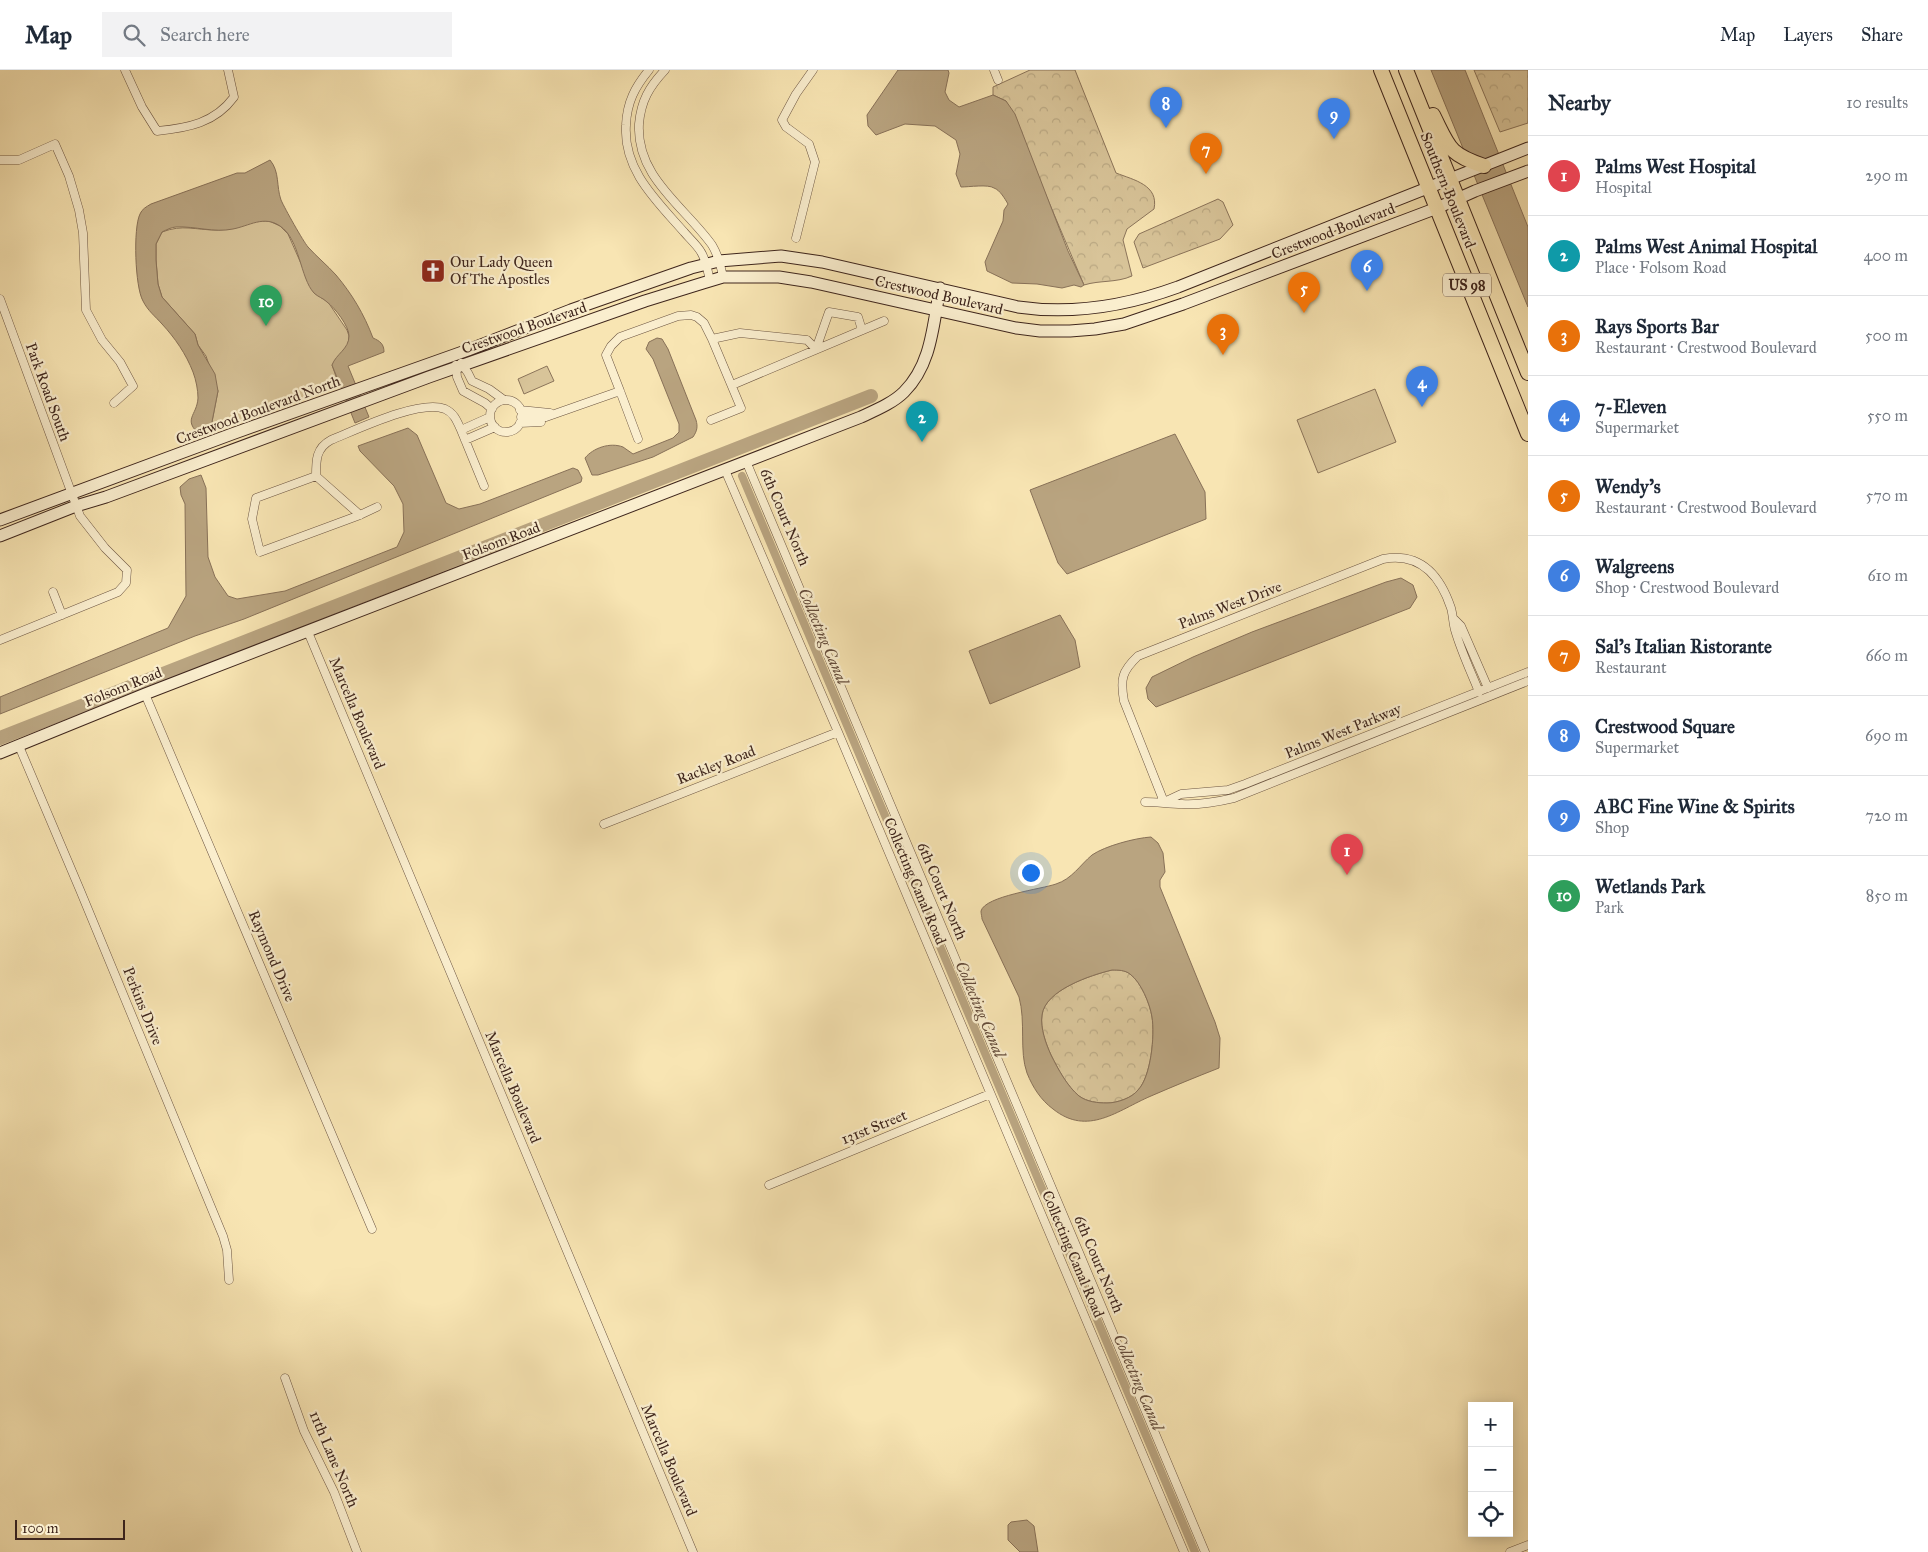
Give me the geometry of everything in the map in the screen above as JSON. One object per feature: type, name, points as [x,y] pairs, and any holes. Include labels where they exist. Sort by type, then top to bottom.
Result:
[{"type":"highway","name":"Southern Boulevard","points":[[1381,70],[1528,434]]},
{"type":"highway","name":"Southern Boulevard","points":[[1406,70],[1528,373]]},
{"type":"highway","points":[[1421,108],[1432,114],[1450,150],[1464,160],[1484,166]]},
{"type":"main road","name":"Crestwood Boulevard","points":[[526,328],[653,281],[706,264],[719,261],[781,256],[822,262],[1018,307],[1042,310],[1098,308],[1127,303],[1148,298],[1178,287],[1528,148]]},
{"type":"main road","name":"Crestwood Boulevard","points":[[429,377],[645,301],[723,277],[779,277],[810,282],[1016,328],[1040,331],[1095,330],[1124,324],[1175,307],[1438,208],[1524,172]]},
{"type":"main road","name":"Folsom Road","points":[[0,753],[145,694],[861,417],[886,405],[904,392],[916,378],[926,361],[940,288]]},
{"type":"main road","name":"Crestwood Boulevard North","points":[[0,520],[526,328]]},
{"type":"main road","name":"Crestwood Boulevard North","points":[[0,536],[76,506],[106,497],[429,377]]},
{"type":"street","points":[[125,70],[142,108],[157,132],[177,130],[199,124],[225,109],[234,97],[228,70]]},
{"type":"street","points":[[649,70],[632,94],[627,108],[625,136],[627,151],[641,182],[702,252],[710,281]]},
{"type":"street","points":[[665,70],[650,88],[642,104],[639,136],[642,153],[652,174],[712,246],[719,261],[723,277]]},
{"type":"street","points":[[796,238],[815,162],[809,144],[786,127],[782,120],[796,94],[813,70]]},
{"type":"street","points":[[994,70],[998,80]]},
{"type":"street","points":[[0,160],[19,160],[55,144],[69,176],[79,210],[83,233],[86,310],[102,340],[120,362],[133,386],[114,403]]},
{"type":"street","name":"Park Road South","points":[[0,299],[80,516],[105,548],[127,570],[126,583],[118,592],[0,640]]},
{"type":"street","points":[[816,349],[829,312],[858,317],[862,330]]},
{"type":"street","points":[[638,439],[606,355],[611,346],[620,337],[678,316],[691,315],[704,323],[742,408],[711,420]]},
{"type":"street","points":[[732,385],[884,321]]},
{"type":"street","points":[[712,339],[740,333],[807,340],[816,349]]},
{"type":"street","points":[[455,355],[459,366],[472,382],[489,389],[504,400],[513,402],[520,417]]},
{"type":"street","points":[[459,366],[457,377],[463,391],[485,403],[492,419],[503,432],[513,430],[520,417]]},
{"type":"street","points":[[520,417],[546,417],[620,391]]},
{"type":"street","points":[[463,435],[492,419],[498,402],[504,400]]},
{"type":"street","points":[[360,515],[316,476],[316,459],[322,445],[408,410],[434,406],[446,410],[455,416],[484,486]]},
{"type":"street","name":"6th Court North","points":[[746,461],[1205,1552]]},
{"type":"street","name":"Collecting Canal Road","points":[[725,470],[838,732],[1184,1552]]},
{"type":"street","points":[[316,476],[256,498],[252,519],[260,552],[377,507]]},
{"type":"street","name":"Palms West Drive","points":[[1164,802],[1124,701],[1123,677],[1128,666],[1138,656],[1384,559],[1406,558],[1419,563],[1433,574],[1443,588],[1454,619],[1454,629],[1478,692]]},
{"type":"street","points":[[53,592],[62,615]]},
{"type":"street","name":"Palms West Drive","points":[[1454,619],[1461,626],[1488,688]]},
{"type":"street","name":"Marcella Boulevard","points":[[308,632],[693,1552]]},
{"type":"street","name":"Palms West Parkway","points":[[1164,802],[1181,794],[1228,790],[1237,787],[1528,672]]},
{"type":"street","name":"Palms West Parkway","points":[[1145,802],[1182,804],[1218,802],[1234,798],[1528,681]]},
{"type":"street","name":"Raymond Drive","points":[[145,694],[372,1229]]},
{"type":"street","name":"Rackley Road","points":[[604,824],[838,732]]},
{"type":"street","name":"Perkins Drive","points":[[19,746],[223,1236],[227,1250],[228,1280]]},
{"type":"street","name":"131st Street","points":[[768,1185],[990,1094]]},
{"type":"street","name":"11th Lane North","points":[[284,1378],[304,1431],[334,1492],[357,1552]]},
{"type":"street","points":[[1510,1552],[1528,1545]]},
{"type":"green space","points":[[1030,70],[1075,70],[1116,173],[1137,181],[1153,194],[1155,201],[1154,209],[1127,229],[1123,240],[1132,276],[1120,280],[1084,285],[1006,101],[993,95],[993,87]]},
{"type":"green space","points":[[1474,70],[1528,70],[1528,123],[1500,132]]},
{"type":"green space","points":[[1218,199],[1223,202],[1233,225],[1220,239],[1143,268],[1134,242],[1139,234]]},
{"type":"green space","points":[[254,221],[269,221],[280,226],[288,234],[314,293],[328,302],[347,330],[349,336],[348,345],[332,365],[339,385],[210,432],[218,391],[206,356],[198,345],[195,334],[162,297],[158,284],[156,244],[162,232],[176,228],[221,230]]},
{"type":"green space","points":[[547,366],[554,381],[524,394],[518,379]]},
{"type":"green space","points":[[1375,389],[1396,442],[1318,473],[1297,420]]},
{"type":"green space","points":[[1112,970],[1121,970],[1128,973],[1141,988],[1152,1017],[1153,1034],[1149,1066],[1142,1084],[1128,1098],[1107,1103],[1085,1100],[1079,1096],[1063,1077],[1045,1041],[1042,1015],[1045,1006],[1051,998],[1060,991],[1081,980]]},
{"type":"shaded area","points":[[898,70],[948,70],[945,92],[949,100],[959,107],[993,95],[1006,101],[1015,114],[1068,251],[1084,285],[1081,287],[1074,285],[1062,288],[1012,283],[987,271],[985,262],[1003,221],[1004,210],[1008,204],[1002,195],[991,187],[961,187],[956,174],[960,154],[956,140],[935,126],[905,124],[876,135],[868,126],[867,115]]},
{"type":"shaded area","points":[[1431,70],[1465,70],[1528,227],[1528,307]]},
{"type":"shaded area","points":[[270,160],[277,174],[281,200],[302,238],[308,247],[342,282],[362,313],[373,338],[380,342],[383,347],[384,352],[348,366],[369,417],[355,423],[332,365],[347,344],[349,336],[347,327],[334,308],[314,293],[309,286],[296,249],[287,232],[280,226],[268,221],[256,222],[226,230],[174,227],[162,232],[156,244],[158,284],[162,297],[195,334],[198,345],[215,374],[218,391],[210,432],[200,435],[195,430],[191,421],[198,398],[193,372],[176,341],[147,308],[140,294],[136,258],[138,221],[144,208],[151,204],[237,173],[245,173]]},
{"type":"shaded area","points":[[657,338],[662,339],[668,349],[696,420],[697,427],[695,433],[693,437],[653,457],[598,475],[592,475],[585,458],[597,449],[613,445],[623,447],[633,454],[673,438],[679,432],[679,424],[653,359],[646,349],[649,342]]},
{"type":"shaded area","points":[[408,428],[417,435],[446,503],[459,509],[480,504],[573,468],[578,470],[582,478],[581,482],[244,619],[195,636],[0,714],[0,697],[168,628],[186,596],[185,504],[180,487],[189,479],[201,475],[206,488],[208,557],[215,577],[228,596],[237,599],[285,591],[397,547],[404,532],[403,504],[394,486],[360,451],[358,446]]},
{"type":"shaded area","points":[[1175,434],[1205,492],[1206,519],[1067,574],[1058,563],[1030,490]]},
{"type":"shaded area","points":[[1401,578],[1413,585],[1417,597],[1410,608],[1156,707],[1148,699],[1146,688],[1152,677],[1193,657],[1252,632]]},
{"type":"shaded area","points":[[1060,615],[1075,640],[1080,667],[990,704],[969,651]]},
{"type":"shaded area","points":[[1151,837],[1158,843],[1163,853],[1165,872],[1160,880],[1160,887],[1215,1022],[1220,1038],[1219,1068],[1151,1096],[1115,1114],[1091,1121],[1078,1121],[1066,1117],[1045,1102],[1029,1078],[1023,1055],[1022,1016],[1019,997],[982,919],[981,911],[992,901],[1003,897],[1062,882],[1092,855],[1120,843]],"holes":[[[1112,970],[1121,970],[1134,978],[1147,1000],[1153,1025],[1149,1066],[1142,1084],[1128,1098],[1107,1103],[1085,1100],[1079,1096],[1063,1077],[1045,1041],[1042,1015],[1045,1006],[1060,991],[1081,980]]]},
{"type":"shaded area","points":[[1027,1520],[1034,1526],[1038,1552],[1020,1552],[1008,1540],[1008,1525],[1011,1522]]},
{"type":"waterway","points":[[0,738],[871,396]]},
{"type":"waterway","name":"Collecting Canal","points":[[742,476],[1195,1552]]},
{"type":"place","name":"Crestwood Square","points":[[1166,128]]},
{"type":"place","name":"ABC Fine Wine & Spirits","points":[[1334,139]]},
{"type":"place","name":"Sal's Italian Ristorante","points":[[1206,174]]},
{"type":"place","name":"Our Lady Queen Of The Apostles","points":[[433,271]]},
{"type":"place","name":"Walgreens","points":[[1367,291]]},
{"type":"place","name":"Wendy's","points":[[1304,313]]},
{"type":"place","name":"Wetlands Park","points":[[266,326]]},
{"type":"place","name":"Rays Sports Bar","points":[[1223,355]]},
{"type":"place","name":"7-Eleven","points":[[1422,407]]},
{"type":"place","name":"Palms West Animal Hospital","points":[[922,442]]},
{"type":"place","name":"Palms West Hospital","points":[[1347,875]]}]
